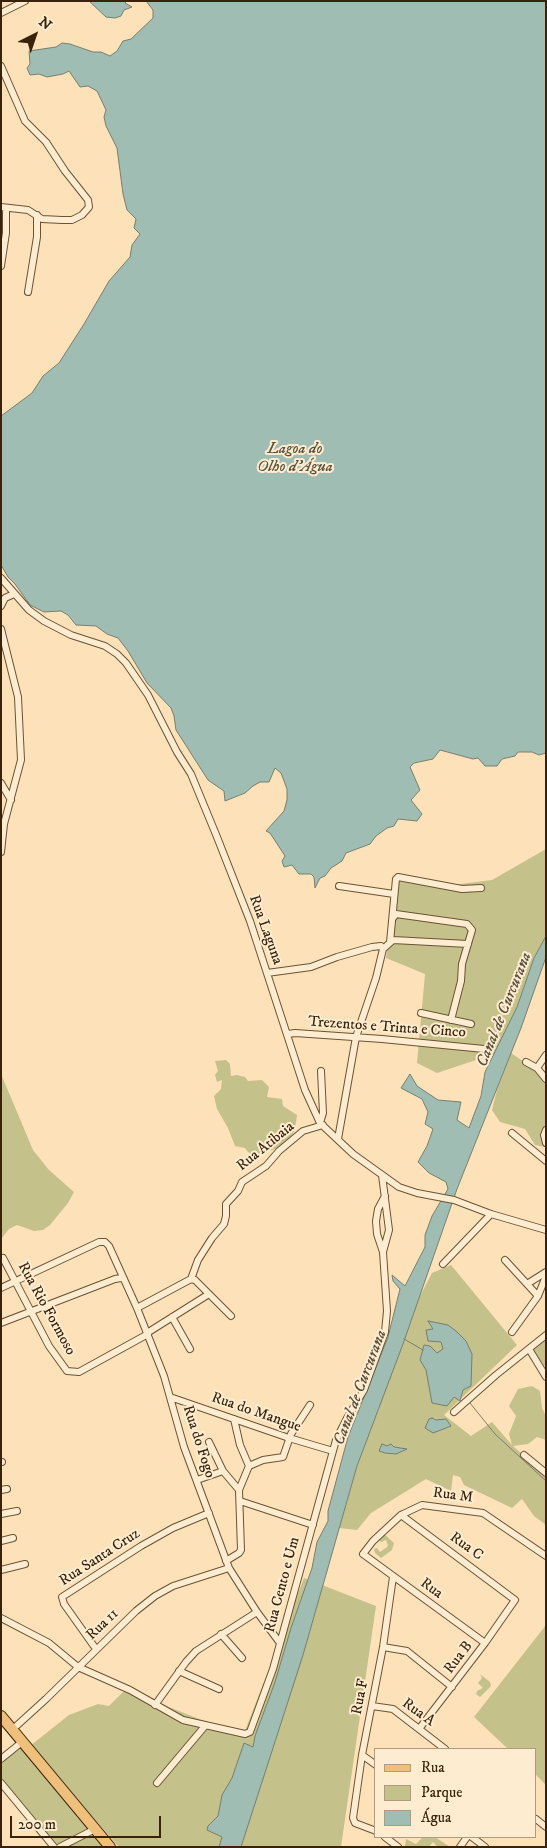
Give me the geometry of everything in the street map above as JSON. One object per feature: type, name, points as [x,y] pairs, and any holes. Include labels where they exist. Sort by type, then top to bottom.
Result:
[{"type":"main road","points":[[1,1716],[110,1847]]},
{"type":"street","points":[[1,13],[24,1]]},
{"type":"street","points":[[1,66],[26,121],[46,142],[65,171],[88,200],[89,207],[82,215],[72,220],[42,219],[28,210],[4,208],[6,233],[1,266]]},
{"type":"street","points":[[28,292],[37,237],[37,215]]},
{"type":"street","name":"Rua Laguna","points":[[1,578],[14,594],[44,621],[71,635],[105,646],[117,654],[139,680],[148,695],[177,752],[191,774],[250,921],[305,1090],[321,1124],[353,1154],[399,1187],[417,1193],[442,1197],[546,1230]]},
{"type":"street","points":[[1,606],[5,598],[14,594]]},
{"type":"street","points":[[1,629],[18,697],[22,760],[4,824],[1,852]]},
{"type":"street","points":[[1,783],[11,800]]},
{"type":"street","points":[[390,942],[394,894],[398,877],[462,889],[481,888]]},
{"type":"street","points":[[339,886],[394,894]]},
{"type":"street","points":[[393,918],[396,914],[466,924],[472,930],[462,964],[461,981],[451,1020]]},
{"type":"street","points":[[338,1139],[356,1037],[376,978],[383,949],[390,942],[397,940],[468,944]]},
{"type":"street","points":[[267,973],[311,967],[372,947],[381,946],[383,949]]},
{"type":"street","points":[[421,1013],[471,1024]]},
{"type":"street","name":"Trezentos e Trinta e Cinco","points":[[288,1034],[356,1037],[484,1049]]},
{"type":"street","points":[[537,1068],[546,1055]]},
{"type":"street","points":[[526,1062],[537,1068],[546,1079]]},
{"type":"street","points":[[321,1071],[323,1113],[321,1124]]},
{"type":"street","name":"Rua Atibaia","points":[[191,1279],[198,1260],[212,1238],[224,1224],[226,1204],[238,1192],[242,1182],[266,1166],[279,1151],[298,1135],[321,1124]]},
{"type":"street","points":[[546,1130],[544,1136],[546,1143]]},
{"type":"street","points":[[512,1133],[546,1161]]},
{"type":"street","points":[[382,1175],[389,1230],[383,1252]]},
{"type":"street","points":[[383,1252],[377,1234],[376,1221],[378,1209],[385,1195]]},
{"type":"street","points":[[443,1264],[491,1214]]},
{"type":"street","name":"Rua do Fogo","points":[[16,1281],[100,1242],[105,1242],[109,1246],[148,1333],[170,1397],[184,1447],[227,1564],[256,1612],[280,1643]]},
{"type":"street","name":"Rua Cento e Um","points":[[206,1726],[247,1734],[250,1732],[270,1678],[336,1440],[364,1390],[385,1332],[388,1311],[383,1252]]},
{"type":"street","name":"Rua Rio Formoso","points":[[3,1258],[58,1359],[65,1369],[70,1372],[79,1372],[148,1333],[209,1294]]},
{"type":"street","points":[[505,1260],[538,1296]]},
{"type":"street","points":[[527,1284],[546,1274]]},
{"type":"street","points":[[512,1332],[538,1296],[546,1274]]},
{"type":"street","points":[[1,1323],[115,1279],[121,1278],[124,1280]]},
{"type":"street","points":[[137,1308],[191,1279],[195,1280],[231,1316]]},
{"type":"street","points":[[1,1288],[16,1281]]},
{"type":"street","points":[[172,1317],[190,1349]]},
{"type":"street","points":[[454,1412],[546,1335]]},
{"type":"street","points":[[529,1349],[546,1376]]},
{"type":"street","name":"Rua do Mangue","points":[[170,1397],[333,1451]]},
{"type":"street","points":[[227,1564],[241,1550],[239,1490],[249,1466],[263,1460],[283,1457],[289,1438],[310,1406]]},
{"type":"street","points":[[234,1419],[240,1445],[249,1466]]},
{"type":"street","points":[[209,1442],[223,1471],[239,1490]]},
{"type":"street","points":[[524,1455],[546,1473]]},
{"type":"street","points":[[197,1480],[212,1473],[223,1471]]},
{"type":"street","points":[[240,1501],[313,1524]]},
{"type":"street","name":"Rua M","points":[[363,1554],[373,1541],[401,1515],[422,1505],[483,1513],[546,1556]]},
{"type":"street","points":[[1,1514],[17,1511]]},
{"type":"street","name":"Rua Santa Cruz","points":[[96,1649],[64,1604],[62,1597],[141,1546],[173,1528],[209,1513]]},
{"type":"street","name":"Rua C","points":[[401,1515],[515,1600]]},
{"type":"street","points":[[1,1541],[13,1538]]},
{"type":"street","name":"Rua","points":[[363,1554],[485,1643]]},
{"type":"street","points":[[1,1570],[26,1564]]},
{"type":"street","name":"Rua 11","points":[[13,1729],[136,1610],[173,1586],[227,1564]]},
{"type":"street","name":"Rua F","points":[[374,1830],[354,1822],[362,1755],[383,1647],[393,1577]]},
{"type":"street","name":"Rua B","points":[[419,1729],[485,1643],[515,1600]]},
{"type":"street","points":[[155,1705],[196,1650],[256,1612]]},
{"type":"street","points":[[1,1618],[48,1643],[78,1667],[130,1690],[182,1720],[206,1726],[157,1783]]},
{"type":"street","points":[[221,1634],[242,1658]]},
{"type":"street","points":[[383,1647],[407,1651],[452,1687]]},
{"type":"street","points":[[179,1671],[219,1689]]},
{"type":"street","name":"Rua A","points":[[372,1706],[393,1709],[444,1748]]},
{"type":"street","points":[[1,1758],[22,1742]]},
{"type":"street","points":[[362,1755],[374,1764]]},
{"type":"street","points":[[1,1783],[54,1847]]},
{"type":"street","points":[[60,1847],[95,1829]]},
{"type":"street","points":[[386,1838],[398,1847]]},
{"type":"street","points":[[473,1838],[485,1847]]},
{"type":"green space","points":[[546,849],[546,936],[534,958],[517,1007],[494,1054],[437,1073],[417,1063],[425,974],[386,958],[399,875],[452,885],[492,880]]},
{"type":"green space","points":[[511,1053],[546,1077],[546,1147],[535,1145],[525,1129],[500,1122],[492,1110],[497,1090]]},
{"type":"green space","points":[[226,1060],[230,1064],[231,1076],[245,1077],[248,1081],[262,1080],[269,1087],[267,1097],[282,1099],[283,1106],[297,1115],[295,1130],[290,1138],[275,1149],[256,1156],[245,1148],[235,1146],[228,1128],[217,1109],[214,1096],[221,1089],[222,1080],[217,1082],[215,1075],[218,1071],[215,1061]]},
{"type":"green space","points":[[1,1074],[33,1150],[49,1170],[74,1192],[68,1203],[50,1225],[43,1230],[34,1231],[17,1225],[9,1229],[1,1239]]},
{"type":"green space","points":[[451,1265],[517,1345],[444,1415],[471,1436],[492,1422],[512,1445],[509,1434],[516,1416],[509,1406],[518,1389],[532,1386],[540,1391],[542,1408],[546,1416],[546,1440],[537,1437],[528,1444],[513,1446],[546,1475],[546,1525],[534,1516],[522,1499],[512,1508],[464,1485],[460,1477],[453,1475],[451,1491],[426,1479],[371,1513],[357,1530],[339,1528],[357,1466],[419,1298],[432,1273]]},
{"type":"green space","points":[[546,1339],[546,1366],[544,1366],[532,1349]]},
{"type":"green space","points":[[384,1534],[394,1543],[392,1550],[381,1558],[375,1553],[374,1549],[377,1548],[380,1552],[387,1547],[386,1540],[381,1542],[377,1539]]},
{"type":"green space","points":[[304,1578],[376,1606],[341,1847],[119,1847],[30,1746],[69,1715],[98,1704],[109,1706],[125,1690],[243,1736]]},
{"type":"green space","points":[[546,1625],[546,1785],[537,1776],[537,1748],[507,1748],[474,1717]]},
{"type":"green space","points":[[480,1674],[490,1682],[491,1686],[480,1697],[476,1694],[477,1691],[483,1688],[478,1683],[482,1678]]},
{"type":"green space","points":[[21,1746],[90,1828],[57,1846],[1,1779],[1,1761]]},
{"type":"green space","points":[[94,1834],[104,1847],[67,1847]]},
{"type":"green space","points":[[422,1838],[436,1838],[450,1847],[438,1847],[433,1842],[429,1847],[405,1846],[406,1839],[416,1844]]},
{"type":"water","points":[[89,1],[127,1],[125,3],[132,7],[124,10],[121,16],[115,18],[106,17]]},
{"type":"water","name":"Lagoa do Olho d'Água","points":[[146,1],[546,1],[546,753],[539,755],[532,752],[518,752],[515,756],[502,759],[497,766],[485,766],[478,758],[473,759],[440,750],[433,759],[414,763],[410,767],[420,790],[411,800],[422,814],[417,821],[398,819],[394,826],[387,828],[376,836],[370,844],[346,853],[342,861],[320,878],[315,888],[314,877],[311,874],[299,874],[292,865],[284,867],[282,861],[285,856],[270,833],[266,831],[284,811],[287,800],[287,789],[281,773],[275,768],[269,782],[260,782],[245,793],[225,801],[224,791],[208,780],[176,730],[171,708],[147,683],[118,638],[107,634],[96,626],[76,625],[68,615],[61,611],[44,612],[30,605],[1,565],[1,416],[32,393],[43,376],[59,363],[109,281],[130,257],[132,245],[140,234],[134,228],[136,219],[127,210],[117,148],[106,126],[104,117],[106,110],[97,91],[88,86],[80,87],[69,71],[47,77],[39,74],[30,75],[27,68],[30,64],[29,51],[56,47],[62,43],[93,52],[101,52],[110,56],[117,51],[123,41],[131,39],[153,18],[153,10]]},
{"type":"water","points":[[546,936],[546,957],[521,1028],[457,1189],[403,1344],[357,1466],[303,1655],[241,1847],[219,1847],[222,1837],[207,1830],[208,1826],[218,1816],[222,1795],[232,1778],[244,1743],[253,1747],[255,1736],[275,1682],[312,1568],[317,1542],[328,1521],[328,1511],[348,1437],[388,1337],[400,1289],[393,1281],[392,1275],[405,1286],[425,1247],[425,1235],[432,1216],[448,1189],[446,1182],[429,1173],[418,1162],[427,1146],[433,1129],[425,1124],[428,1112],[422,1099],[401,1088],[410,1074],[417,1086],[438,1100],[461,1102],[457,1120],[469,1128],[481,1096],[485,1072],[517,1007],[534,958]]},
{"type":"water","points":[[428,1321],[448,1325],[456,1331],[466,1341],[472,1354],[471,1386],[463,1390],[460,1401],[454,1397],[447,1406],[432,1403],[426,1370],[420,1360],[424,1345],[430,1346],[437,1353],[443,1349],[441,1342],[428,1341],[426,1330],[433,1329]]},
{"type":"water","points":[[429,1419],[436,1420],[446,1419],[451,1426],[433,1433],[425,1428]]},
{"type":"water","points":[[382,1444],[387,1446],[391,1444],[394,1447],[407,1449],[396,1454],[385,1453],[379,1451]]},
{"type":"waterway","points":[[404,1339],[423,1350]]},
{"type":"waterway","points":[[470,1403],[495,1434],[546,1481]]},
{"type":"water label","name":"Canal de Curcurana","points":[[505,1010]]},
{"type":"water label","name":"Canal de Curcurana","points":[[361,1388]]}]
